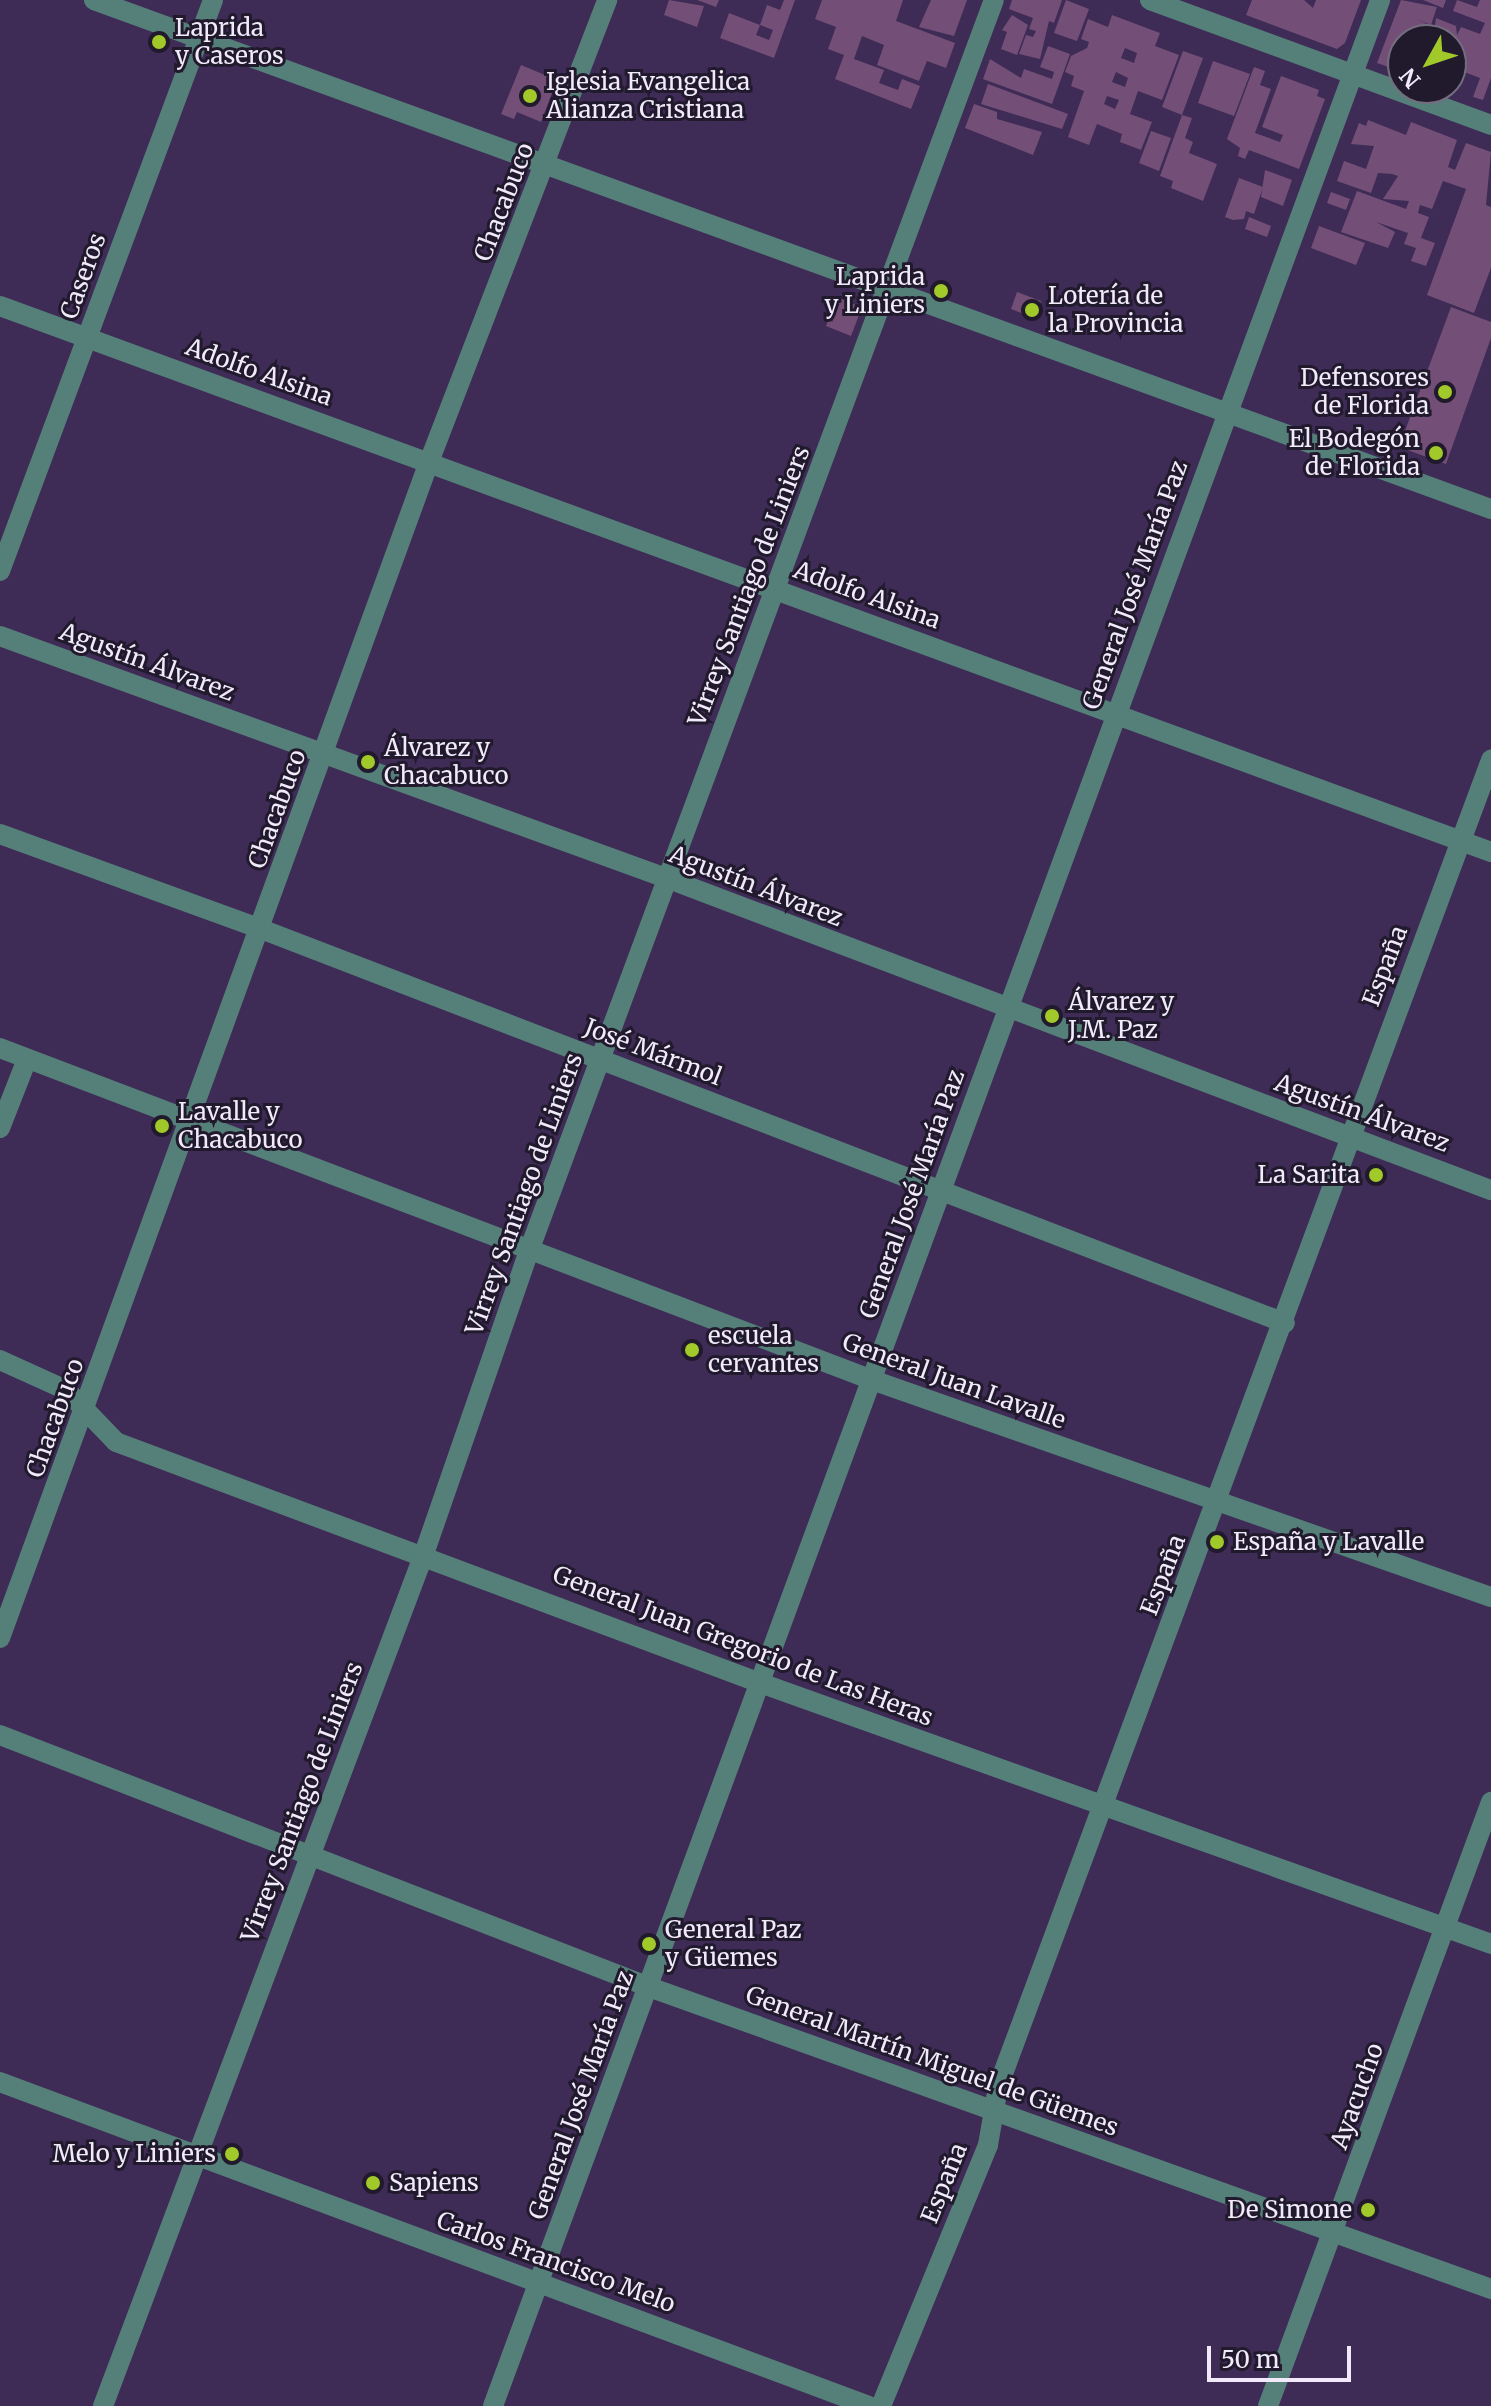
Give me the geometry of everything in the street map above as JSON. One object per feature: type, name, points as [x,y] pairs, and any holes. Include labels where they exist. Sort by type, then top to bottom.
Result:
[{"type":"street","points":[[94,0],[547,164],[1225,416],[1491,509]]},
{"type":"street","name":"Caseros","points":[[0,571],[213,0]]},
{"type":"street","name":"Chacabuco","points":[[0,1638],[87,1410],[429,462],[547,164],[607,0]]},
{"type":"street","name":"Virrey Santiago de Liniers","points":[[103,2406],[194,2156],[424,1554],[530,1248],[994,0]]},
{"type":"street","points":[[1150,0],[1491,125]]},
{"type":"street","name":"General José María Paz","points":[[493,2406],[763,1684],[1115,713],[1380,0]]},
{"type":"street","name":"Adolfo Alsina","points":[[0,306],[1491,852]]},
{"type":"street","name":"Agustín Álvarez","points":[[0,636],[666,878],[1007,1010],[1491,1190]]},
{"type":"street","name":"España","points":[[881,2406],[988,2145],[998,2087],[1219,1504],[1349,1136],[1491,760]]},
{"type":"street","name":"José Mármol","points":[[0,834],[261,929],[1285,1323]]},
{"type":"street","name":"General Juan Lavalle","points":[[0,1048],[872,1380],[1491,1597]]},
{"type":"street","points":[[0,1128],[27,1059]]},
{"type":"street","name":"General Juan Gregorio de Las Heras","points":[[0,1360],[58,1385],[87,1410],[116,1442],[424,1554],[763,1684],[1491,1944]]},
{"type":"street","name":"General Martín Miguel de Güemes","points":[[0,1735],[309,1858],[649,1987],[1491,2289]]},
{"type":"street","name":"Ayacucho","points":[[1268,2406],[1335,2235],[1491,1802]]},
{"type":"street","name":"Carlos Francisco Melo","points":[[0,2082],[869,2406]]},
{"type":"building","points":[[669,0],[704,6],[697,27],[664,15]]},
{"type":"building","points":[[697,0],[719,0],[716,7]]},
{"type":"building","points":[[784,0],[795,0],[774,58],[720,38],[729,13],[760,25],[767,5],[780,10]],"holes":[[[760,25],[773,30],[769,40],[756,35]]]},
{"type":"building","points":[[822,0],[903,0],[896,21],[955,43],[946,68],[927,61],[919,81],[877,65],[884,45],[862,36],[854,59],[884,70],[879,83],[898,90],[902,79],[920,86],[911,109],[835,79],[844,55],[828,49],[836,27],[815,19]]},
{"type":"building","points":[[931,0],[967,0],[954,36],[919,27]]},
{"type":"building","points":[[1012,0],[1062,0],[1054,23],[1049,21],[1040,59],[1019,54],[1026,35],[1033,37],[1036,31],[1029,29],[1033,18],[1009,9]]},
{"type":"building","points":[[1066,0],[1089,9],[1077,41],[1054,33]]},
{"type":"building","points":[[1252,0],[1304,0],[1313,8],[1316,0],[1361,0],[1345,43],[1337,49],[1246,15]]},
{"type":"building","points":[[1401,0],[1437,7],[1431,24],[1417,19],[1427,24],[1392,24]]},
{"type":"building","points":[[1423,0],[1446,0],[1443,8]]},
{"type":"building","points":[[1457,0],[1477,7],[1480,0],[1491,0],[1491,78],[1483,100],[1473,97],[1480,78],[1467,73],[1467,29],[1480,34],[1485,23],[1453,11]]},
{"type":"building","points":[[1012,15],[1028,25],[1017,55],[1001,49],[1007,32],[1002,30]]},
{"type":"building","points":[[1112,15],[1160,33],[1155,46],[1179,55],[1162,100],[1138,91],[1130,114],[1152,122],[1141,150],[1120,142],[1122,134],[1097,124],[1089,145],[1068,137],[1084,91],[1071,86],[1074,76],[1065,72],[1071,56],[1087,48],[1089,42],[1081,39],[1088,19],[1108,27]],"holes":[[[1125,48],[1137,53],[1134,63],[1121,58]],[[1116,72],[1128,78],[1125,87],[1112,82]],[[1107,96],[1119,100],[1115,109],[1104,104]]]},
{"type":"building","points":[[1436,18],[1451,24],[1435,24]]},
{"type":"building","points":[[1387,37],[1387,66],[1377,63]]},
{"type":"building","points":[[1048,46],[1070,54],[1052,104],[983,79],[990,59],[1021,78],[1024,69],[1052,79],[1054,72],[1040,67]]},
{"type":"building","points":[[1183,51],[1203,58],[1182,115],[1162,107]]},
{"type":"building","points":[[1213,61],[1250,74],[1234,116],[1198,103]]},
{"type":"building","name":"Iglesia Evangelica Alianza Cristiana","points":[[521,65],[557,80],[541,122],[517,112],[514,119],[501,114]]},
{"type":"building","points":[[1254,67],[1265,71],[1260,85],[1271,89],[1255,133],[1280,142],[1283,135],[1262,127],[1281,76],[1319,90],[1317,96],[1325,99],[1299,169],[1249,150],[1245,159],[1238,156],[1240,148],[1227,139]]},
{"type":"building","points":[[988,84],[1068,114],[1062,129],[981,104]]},
{"type":"building","points":[[974,104],[997,112],[997,119],[1042,132],[1033,155],[965,128]]},
{"type":"building","points":[[1182,115],[1192,118],[1185,138],[1193,142],[1189,153],[1217,164],[1203,201],[1171,188],[1173,181],[1160,176]]},
{"type":"building","points":[[1368,120],[1406,135],[1411,122],[1457,140],[1448,167],[1455,170],[1466,143],[1491,152],[1486,205],[1491,207],[1491,268],[1474,313],[1427,295],[1466,189],[1443,181],[1432,209],[1420,205],[1418,213],[1429,217],[1421,238],[1435,243],[1426,266],[1411,261],[1416,248],[1404,244],[1408,233],[1376,222],[1395,232],[1388,248],[1341,232],[1357,191],[1406,209],[1409,201],[1383,199],[1398,176],[1392,174],[1378,173],[1371,193],[1337,181],[1344,161],[1366,169],[1374,146],[1351,144],[1359,123],[1366,126]]},
{"type":"building","points":[[1151,131],[1171,138],[1159,171],[1139,163]]},
{"type":"building","points":[[1265,170],[1292,180],[1283,206],[1261,197]]},
{"type":"building","points":[[1239,178],[1263,187],[1254,214],[1246,211],[1244,219],[1233,220],[1225,217]]},
{"type":"building","points":[[1331,192],[1350,199],[1346,210],[1327,203]]},
{"type":"building","points":[[1249,217],[1271,226],[1267,237],[1245,229]]},
{"type":"building","points":[[1319,226],[1365,243],[1356,265],[1311,248]]},
{"type":"building","points":[[1017,292],[1041,301],[1035,318],[1011,309]]},
{"type":"building","points":[[837,297],[856,305],[859,315],[851,336],[826,326]]},
{"type":"building","name":"Defensores de Florida","points":[[1451,307],[1491,322],[1491,338],[1446,464],[1399,447]]},
{"type":"place","name":"Laprida y Caseros","points":[[159,42]]},
{"type":"place","name":"Iglesia Evangelica Alianza Cristiana","points":[[530,96]]},
{"type":"place","name":"Laprida y Liniers","points":[[941,291]]},
{"type":"place","name":"Lotería de la Provincia","points":[[1032,310]]},
{"type":"place","name":"Defensores de Florida","points":[[1445,392]]},
{"type":"place","name":"El Bodegón de Florida","points":[[1436,453]]},
{"type":"place","name":"Álvarez y Chacabuco","points":[[368,762]]},
{"type":"place","name":"Álvarez y J.M. Paz","points":[[1052,1016]]},
{"type":"place","name":"Lavalle y Chacabuco","points":[[162,1126]]},
{"type":"place","name":"La Sarita","points":[[1376,1175]]},
{"type":"place","name":"escuela cervantes","points":[[692,1350]]},
{"type":"place","name":"España y Lavalle","points":[[1217,1542]]},
{"type":"place","name":"General Paz y Güemes","points":[[649,1944]]},
{"type":"place","name":"Melo y Liniers","points":[[232,2154]]},
{"type":"place","name":"Sapiens","points":[[373,2183]]},
{"type":"place","name":"De Simone","points":[[1368,2210]]}]
